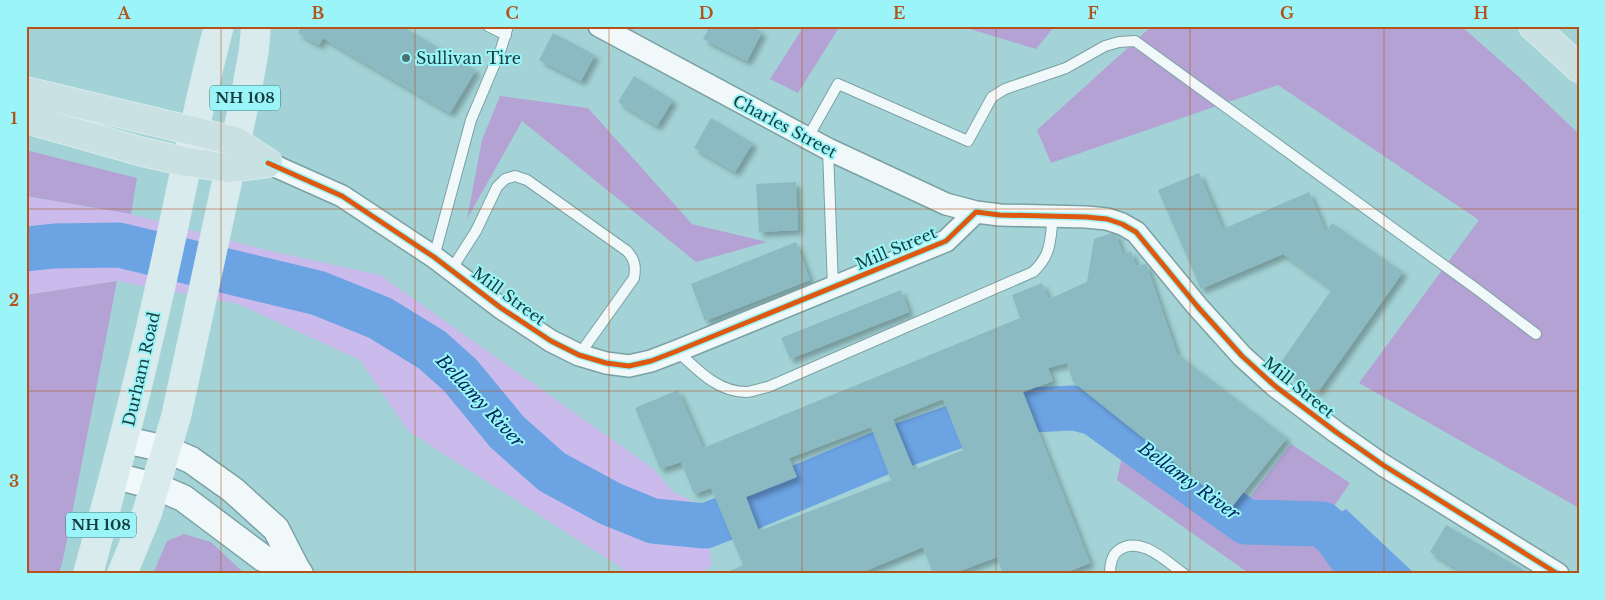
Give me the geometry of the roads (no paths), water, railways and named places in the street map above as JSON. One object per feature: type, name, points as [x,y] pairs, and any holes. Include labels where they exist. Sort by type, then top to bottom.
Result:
[{"type":"highway","points":[[1532,26],[1579,68]]},
{"type":"highway","points":[[26,91],[235,141],[268,163]]},
{"type":"highway","points":[[26,119],[143,152],[187,162],[229,168],[268,163]]},
{"type":"main road","name":"NH 108","points":[[187,162],[204,83],[219,26]]},
{"type":"main road","name":"NH 108","points":[[122,574],[146,513],[176,417],[254,50],[256,26]]},
{"type":"main road","name":"Durham Road","points":[[88,574],[125,440],[187,162]]},
{"type":"street","name":"Charles Street","points":[[599,26],[807,139],[946,204],[976,212]]},
{"type":"street","name":"Mill Street","points":[[268,163],[342,196],[434,257],[501,308],[543,336],[579,355],[606,363],[629,366],[651,361],[946,241],[976,212],[1000,215],[1107,219],[1122,224],[1136,232],[1197,306],[1242,356],[1275,386],[1383,465],[1558,574]]},
{"type":"street","points":[[125,440],[166,449],[191,460],[233,490],[276,529],[298,571]]},
{"type":"street","points":[[115,476],[155,486],[183,498],[264,558],[298,571]]},
{"type":"lane","points":[[434,257],[471,120],[507,31],[488,26]]},
{"type":"lane","points":[[807,139],[838,84],[968,141],[992,96],[1005,89],[1066,68],[1105,46],[1119,42],[1135,41],[1536,334]]},
{"type":"lane","points":[[828,149],[833,288]]},
{"type":"lane","points":[[451,270],[476,231],[497,187],[505,180],[515,176],[527,180],[627,251],[633,257],[636,267],[634,278],[579,355]]},
{"type":"lane","points":[[676,351],[710,380],[731,390],[747,392],[768,387],[1033,272],[1043,263],[1049,250],[1053,216]]},
{"type":"lane","points":[[1110,574],[1110,564],[1116,552],[1124,546],[1137,545],[1152,550],[1184,574]]},
{"type":"water","points":[[1346,509],[1415,574],[1346,574],[1322,524]]},
{"type":"waterway","name":"Bellamy River","points":[[26,249],[54,246],[119,245],[318,293],[380,318],[432,350],[460,375],[507,432],[552,472],[611,504],[653,521],[705,526],[723,519]]},
{"type":"waterway","name":"Bellamy River","points":[[1030,410],[1074,408],[1094,413],[1246,522],[1322,524],[1336,536],[1363,574]]},
{"type":"waterway","name":"Bellamy River","points":[[903,445],[954,427]]},
{"type":"waterway","name":"Bellamy River","points":[[750,508],[881,453]]},
{"type":"place","name":"Sullivan Tire","points":[[406,58]]}]
